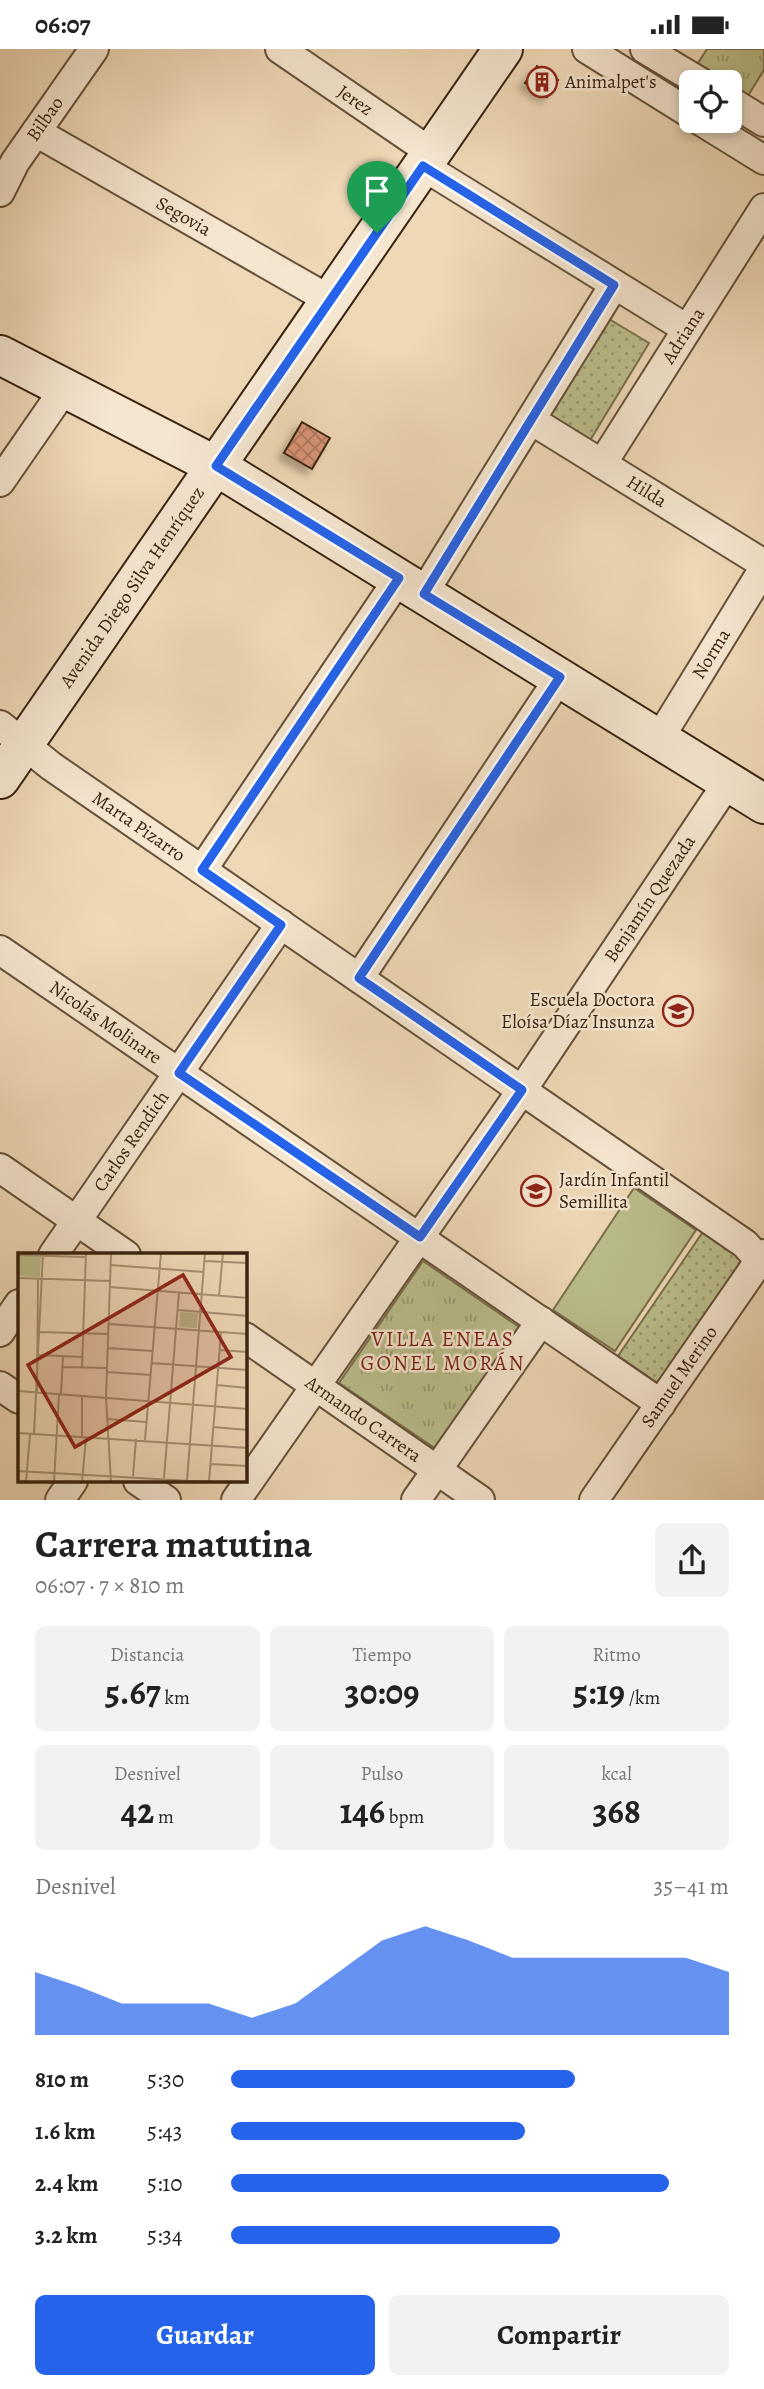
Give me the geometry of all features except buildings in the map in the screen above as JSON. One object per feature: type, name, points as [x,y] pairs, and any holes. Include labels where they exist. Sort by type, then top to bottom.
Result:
[{"type":"main road","name":"Avenida Diego Silva Henríquez","points":[[0,779],[12,735],[216,466],[503,49]]},
{"type":"main road","points":[[0,355],[216,466],[764,804]]},
{"type":"street","name":"Bilbao","points":[[0,192],[8,157],[36,132],[93,49]]},
{"type":"street","name":"Jerez","points":[[279,49],[428,159]]},
{"type":"street","points":[[587,49],[679,107]]},
{"type":"street","points":[[645,49],[680,70]]},
{"type":"street","points":[[663,97],[679,85]]},
{"type":"street","points":[[742,108],[764,122]]},
{"type":"street","name":"Segovia","points":[[36,132],[330,300]]},
{"type":"street","points":[[720,133],[764,160]]},
{"type":"street","points":[[428,159],[614,285],[687,329]]},
{"type":"street","name":"Adriana","points":[[602,464],[764,208]]},
{"type":"street","points":[[202,870],[531,420],[614,285]]},
{"type":"street","points":[[0,482],[65,389]]},
{"type":"street","name":"Hilda","points":[[531,420],[764,566]]},
{"type":"street","name":"Norma","points":[[659,739],[764,566]]},
{"type":"street","points":[[359,978],[560,677]]},
{"type":"street","name":"Marta Pizarro","points":[[12,735],[763,1259]]},
{"type":"street","name":"Benjamín Quezada","points":[[236,1500],[522,1090],[728,782]]},
{"type":"street","name":"Carlos Rendich","points":[[54,1253],[281,925]]},
{"type":"street","name":"Nicolás Molinare","points":[[0,950],[661,1403]]},
{"type":"street","points":[[0,1168],[123,1253]]},
{"type":"street","name":"Samuel Merino","points":[[594,1500],[763,1259]]},
{"type":"street","points":[[0,1332],[18,1305]]},
{"type":"street","points":[[416,1500],[541,1321]]},
{"type":"street","name":"Armando Carrera","points":[[247,1338],[480,1500]]},
{"type":"street","points":[[0,1386],[18,1398]]},
{"type":"street","points":[[60,1500],[73,1483]]},
{"type":"street","points":[[141,1483],[166,1500]]},
{"type":"green space","points":[[707,49],[764,49],[764,70],[747,97],[742,94],[742,70],[708,70],[698,63]]},
{"type":"green space","points":[[609,319],[649,343],[589,442],[549,417]]},
{"type":"green space","points":[[634,1188],[696,1230],[615,1351],[553,1310]]},
{"type":"green space","points":[[707,1226],[751,1257],[662,1386],[618,1356]]},
{"type":"green space","points":[[423,1261],[522,1329],[439,1451],[339,1383]]},
{"type":"place","name":"Animalpet's","points":[[542,82]]},
{"type":"place","name":"Escuela Doctora Eloísa Díaz Insunza","points":[[678,1011]]},
{"type":"place","name":"Jardín Infantil Semillita","points":[[536,1191]]},
{"type":"district","name":"VILLA ENEAS GONEL MORÁN","points":[[443,1351]]},
{"type":"route","points":[[423,166],[614,285],[424,594],[560,677],[359,978],[522,1090],[420,1237],[179,1073],[281,925],[202,870],[399,578],[216,466],[377,233],[423,166]]}]
